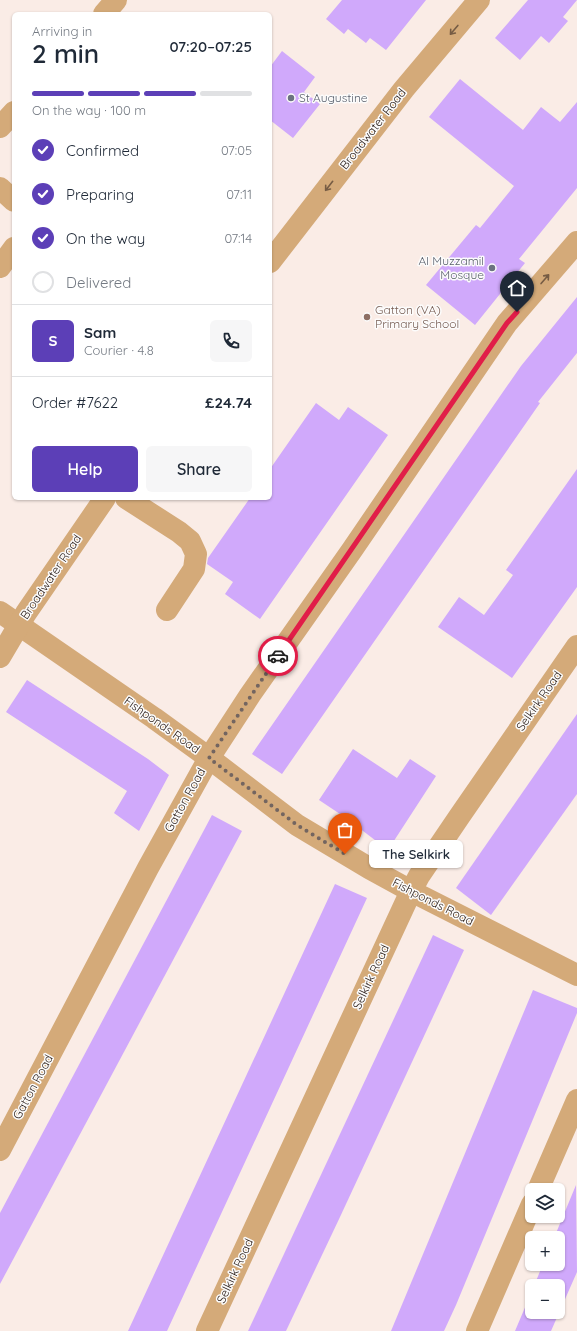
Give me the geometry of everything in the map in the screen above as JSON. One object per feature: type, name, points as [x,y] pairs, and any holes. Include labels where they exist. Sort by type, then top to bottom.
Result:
[{"type":"street","points":[[106,12],[116,0]]},
{"type":"street","name":"Broadwater Road","points":[[272,259],[404,89],[479,0]]},
{"type":"street","points":[[0,127],[12,114]]},
{"type":"street","points":[[0,188],[12,199]]},
{"type":"street","name":"Gatton Road","points":[[0,1150],[148,868],[209,758],[250,695],[352,550],[507,323],[577,242]]},
{"type":"street","points":[[0,267],[12,251]]},
{"type":"street","name":"Broadwater Road","points":[[0,658],[26,613],[104,500]]},
{"type":"street","points":[[129,500],[179,532],[190,541],[196,554],[194,569],[167,610]]},
{"type":"street","name":"Fishponds Road","points":[[0,612],[209,758],[297,825],[411,891],[577,975]]},
{"type":"street","name":"Selkirk Road","points":[[207,1331],[419,876],[577,646]]},
{"type":"street","points":[[541,1183],[577,1100]]},
{"type":"street","points":[[477,1331],[525,1220]]},
{"type":"building","points":[[342,0],[426,0],[386,50],[370,38],[366,43],[348,29],[344,34],[326,19]]},
{"type":"building","points":[[528,0],[577,0],[563,17],[568,21],[549,43],[541,36],[520,60],[495,38]]},
{"type":"building","name":"St Augustine","points":[[282,51],[315,77],[304,92],[320,104],[293,138],[272,122],[272,64]]},
{"type":"building","points":[[460,79],[523,130],[541,107],[560,122],[577,102],[577,188],[519,259],[525,263],[475,325],[426,285],[476,225],[480,228],[514,186],[429,117]]},
{"type":"building","points":[[577,297],[577,353],[538,402],[540,403],[282,774],[252,754],[521,366]]},
{"type":"building","points":[[316,403],[339,420],[348,407],[388,435],[260,619],[225,594],[233,582],[207,564],[208,558],[249,500],[272,500],[272,466]]},
{"type":"building","points":[[577,469],[577,587],[512,678],[438,627],[459,597],[484,615],[513,575],[506,570]]},
{"type":"building","points":[[27,680],[148,759],[169,775],[139,831],[114,813],[127,791],[6,712]]},
{"type":"building","points":[[577,714],[577,794],[491,915],[456,888]]},
{"type":"building","points":[[353,749],[397,778],[410,759],[436,776],[388,850],[346,818],[319,800]]},
{"type":"building","points":[[212,815],[242,831],[0,1284],[0,1213]]},
{"type":"building","points":[[335,884],[367,898],[167,1331],[128,1331]]},
{"type":"building","points":[[433,935],[464,950],[340,1217],[286,1331],[248,1331]]},
{"type":"building","points":[[533,990],[577,1008],[577,1013],[456,1305],[444,1331],[391,1331]]},
{"type":"building","points":[[576,1185],[577,1272],[565,1299],[565,1279],[537,1279],[540,1271],[565,1271],[565,1231],[557,1231],[560,1223],[565,1223],[565,1212]]},
{"type":"building","points":[[525,1307],[525,1319],[556,1319],[551,1331],[515,1331]]},
{"type":"way so far","points":[[278,656],[250,695],[209,758],[297,825],[345,854]]},
{"type":"place","name":"St Augustine","points":[[291,98]]},
{"type":"place","name":"Al Muzzamil Mosque","points":[[492,268]]},
{"type":"place","name":"Gatton (VA) Primary School","points":[[367,317]]},
{"type":"place","name":"The Selkirk","points":[[345,854]]},
{"type":"route","points":[[278,656],[507,323],[517,312]]}]
